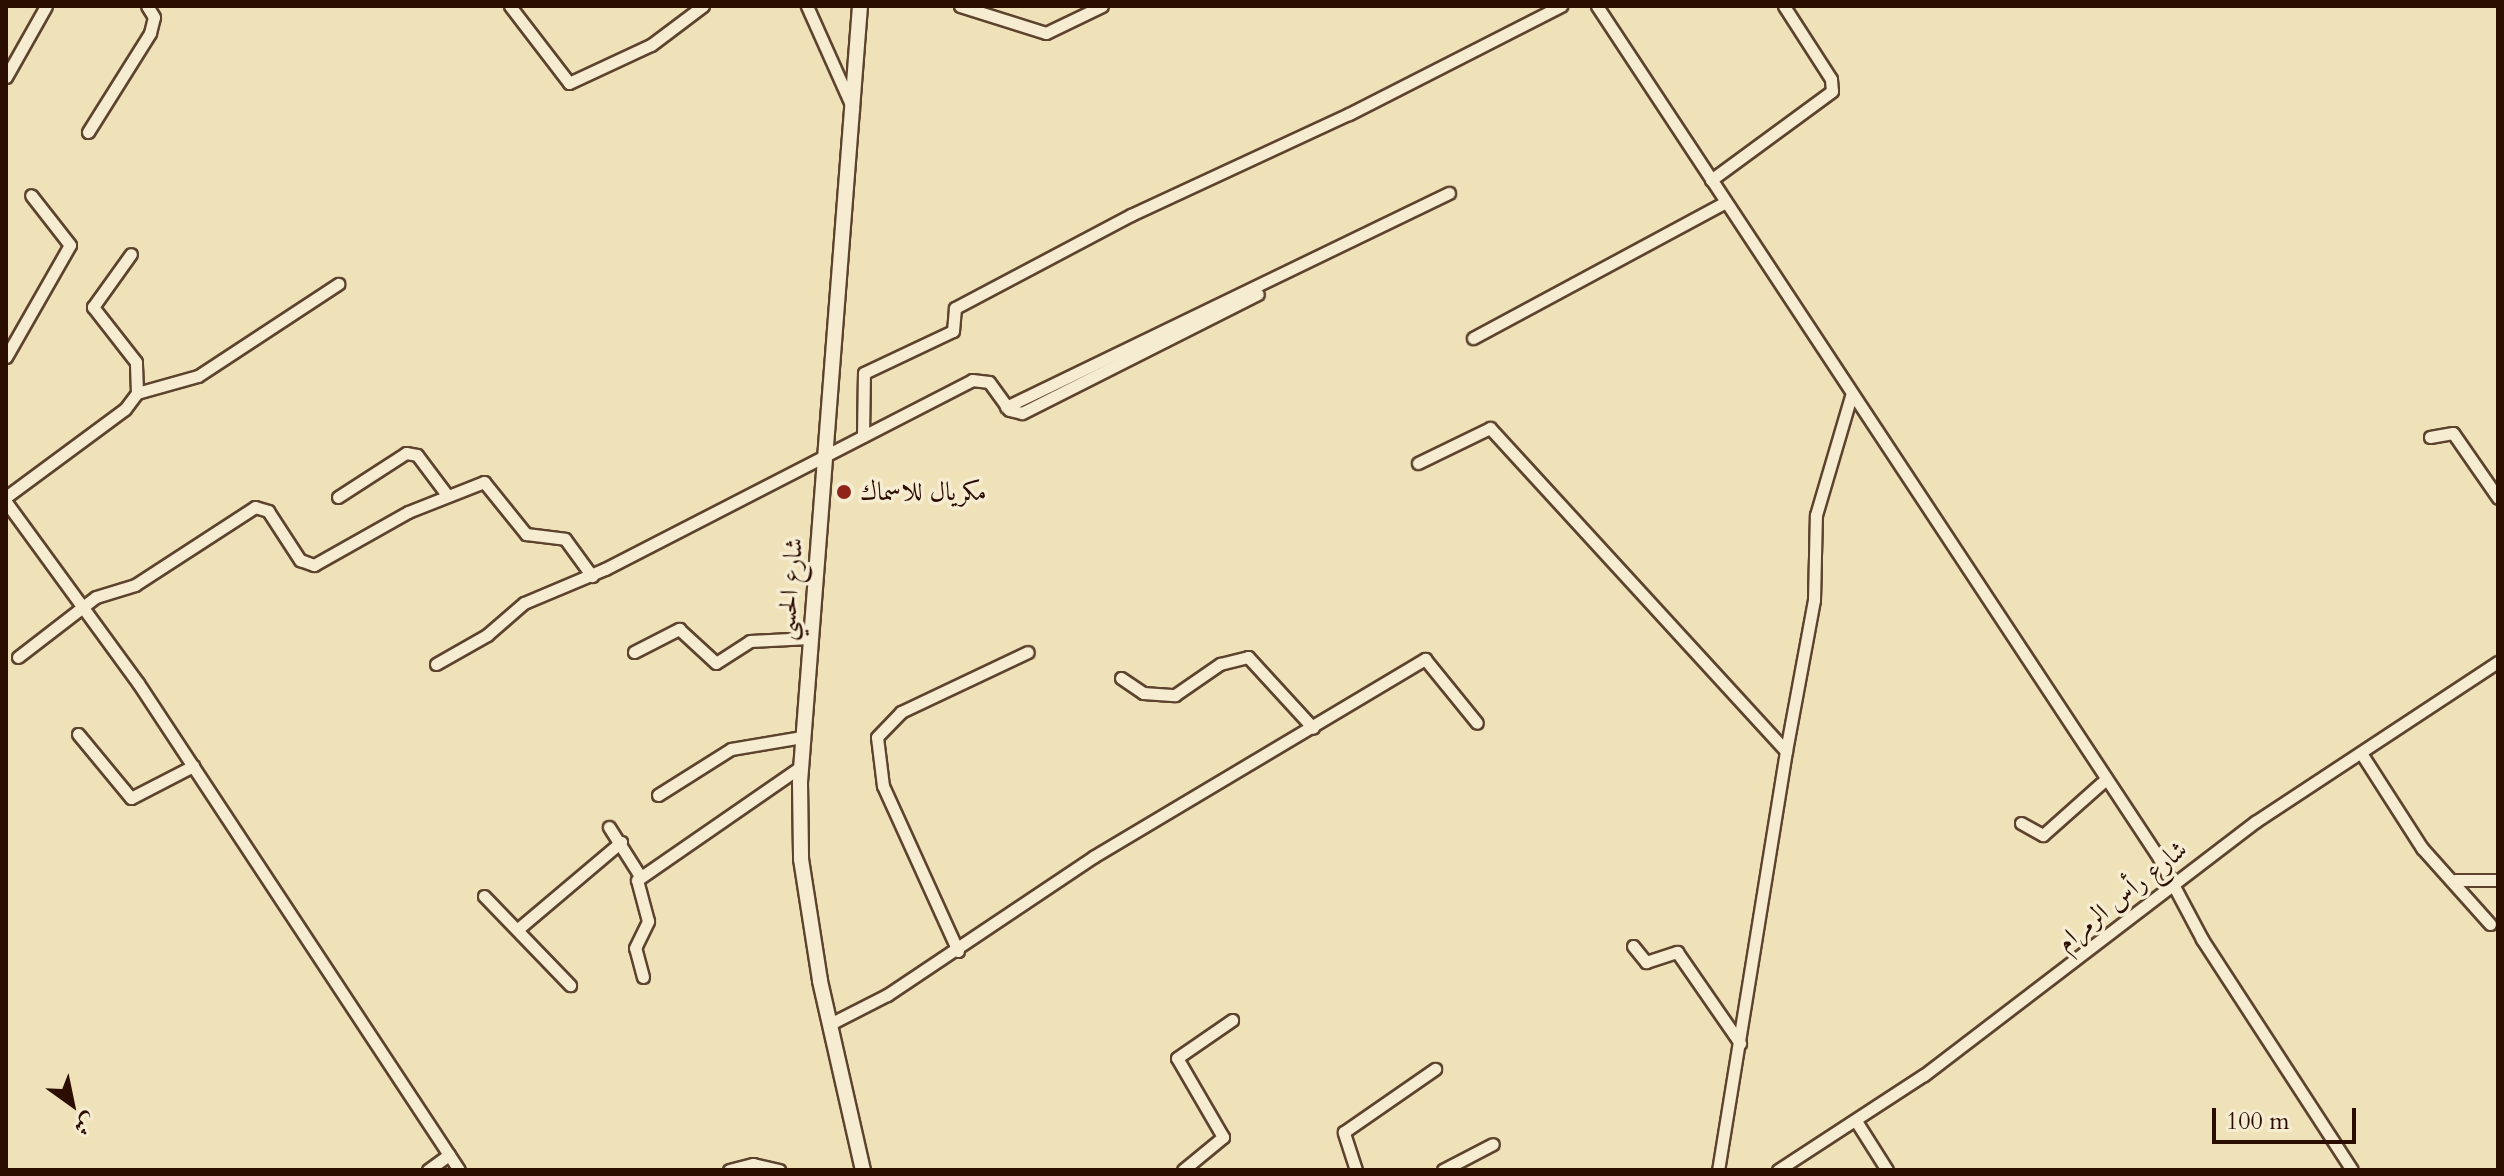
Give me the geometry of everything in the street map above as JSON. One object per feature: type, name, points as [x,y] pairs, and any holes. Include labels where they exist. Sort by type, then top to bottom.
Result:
[{"type":"street","points":[[6,77],[46,6]]},
{"type":"street","points":[[88,132],[150,33],[154,17],[147,6]]},
{"type":"street","points":[[510,6],[569,83],[651,45],[703,6]]},
{"type":"street","points":[[807,6],[853,109]]},
{"type":"street","name":"شارع الحسي","points":[[860,6],[800,767],[801,859],[830,1024],[863,1170]]},
{"type":"street","points":[[960,6],[1046,33],[1102,6]]},
{"type":"street","points":[[863,436],[868,369],[953,331],[955,308],[1131,215],[1349,114],[1561,6]]},
{"type":"street","points":[[1597,6],[2105,780],[2352,1170]]},
{"type":"street","points":[[1711,180],[1832,91],[1831,79],[1784,6]]},
{"type":"street","points":[[1006,407],[1449,193]]},
{"type":"street","points":[[6,357],[70,245],[31,195]]},
{"type":"street","points":[[1473,338],[1726,202]]},
{"type":"street","points":[[131,254],[93,307],[136,362],[137,393]]},
{"type":"street","points":[[338,284],[198,376],[137,393],[125,409],[6,500],[193,766],[459,1170]]},
{"type":"street","points":[[436,664],[487,635],[524,603],[592,576],[972,380],[989,382],[1006,407],[1022,413],[1258,294]]},
{"type":"street","points":[[1718,1170],[1786,751],[1814,600],[1816,515],[1851,396]]},
{"type":"street","points":[[1418,463],[1490,428],[1786,751]]},
{"type":"street","points":[[2430,437],[2453,433],[2498,498]]},
{"type":"street","points":[[338,497],[406,453],[417,455],[447,495]]},
{"type":"street","points":[[18,657],[83,606],[135,585],[255,507],[268,511],[300,560],[314,565],[447,495],[487,483],[526,534],[565,539],[592,576]]},
{"type":"street","points":[[634,652],[679,629],[716,663],[750,641],[810,638]]},
{"type":"street","points":[[958,951],[896,821],[883,786],[877,737],[901,712],[1028,652]]},
{"type":"street","points":[[1121,678],[1143,693],[1175,695],[1220,664],[1248,657],[1313,728]]},
{"type":"street","points":[[830,1024],[958,951],[1093,857],[1429,659],[1477,723]]},
{"type":"street","name":"شارع رأس الرمرام","points":[[1778,1170],[1856,1121],[2172,885],[2498,662]]},
{"type":"street","points":[[78,734],[131,798],[193,766]]},
{"type":"street","points":[[658,795],[731,749],[802,737]]},
{"type":"street","points":[[2361,753],[2422,848],[2455,880],[2490,924]]},
{"type":"street","points":[[643,977],[635,948],[648,921],[637,885],[640,876],[800,767]]},
{"type":"street","points":[[2021,823],[2043,835],[2105,780]]},
{"type":"street","points":[[609,827],[640,876]]},
{"type":"street","points":[[518,929],[621,842]]},
{"type":"street","points":[[2455,880],[2498,880]]},
{"type":"street","points":[[484,896],[570,985]]},
{"type":"street","points":[[1633,946],[1646,962],[1677,952],[1740,1043]]},
{"type":"street","points":[[1183,1170],[1223,1137],[1177,1058],[1232,1020]]},
{"type":"street","points":[[1356,1170],[1344,1132],[1435,1069]]},
{"type":"street","points":[[1856,1121],[1887,1170]]},
{"type":"street","points":[[1443,1170],[1493,1144]]},
{"type":"street","points":[[428,1170],[449,1155]]},
{"type":"street","points":[[729,1170],[753,1164],[779,1170]]},
{"type":"place","name":"مكريال للاسماك","points":[[844,492]]}]
